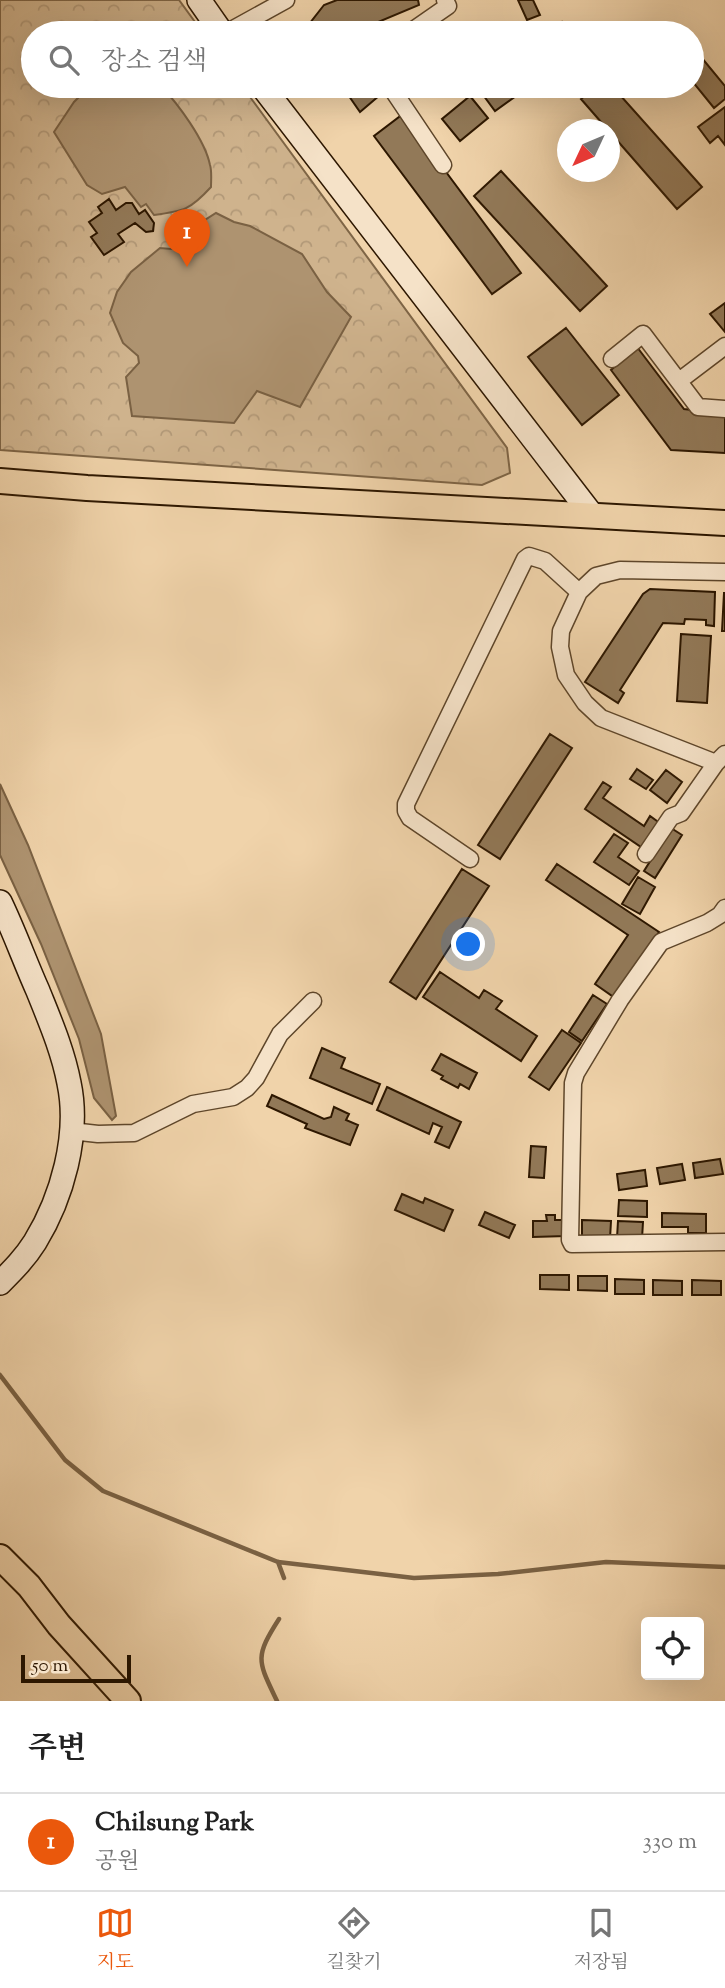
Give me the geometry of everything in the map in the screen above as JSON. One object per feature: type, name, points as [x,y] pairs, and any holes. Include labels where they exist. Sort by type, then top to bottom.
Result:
[{"type":"main road","points":[[0,481],[725,523]]},
{"type":"main road","points":[[0,1557],[30,1586],[59,1625],[128,1701]]},
{"type":"street","points":[[199,0],[215,21]]},
{"type":"street","points":[[247,21],[286,0]]},
{"type":"street","points":[[427,21],[449,6],[445,0]]},
{"type":"street","points":[[271,98],[592,515]]},
{"type":"street","points":[[398,98],[443,165]]},
{"type":"street","points":[[612,359],[643,334],[698,407],[725,409]]},
{"type":"street","points":[[679,380],[725,346]]},
{"type":"street","points":[[470,859],[410,818],[406,804],[525,559],[529,556],[545,561],[579,592]]},
{"type":"street","points":[[646,854],[671,817],[681,813],[720,759],[601,718],[585,703],[566,674],[559,647],[561,631],[579,592],[596,576],[609,572],[672,570],[725,572]]},
{"type":"street","points":[[0,902],[58,1041],[70,1084],[73,1115],[56,1199],[22,1261],[0,1283]]},
{"type":"street","points":[[725,908],[720,915],[707,923],[661,942],[620,1000],[576,1073],[573,1083],[570,1240],[572,1244],[725,1242]]},
{"type":"street","points":[[71,1131],[98,1134],[134,1133],[193,1104],[233,1097],[256,1078],[280,1034],[313,1001]]},
{"type":"green space","points":[[0,0],[179,0],[194,21],[21,21],[21,98],[251,98],[507,448],[510,473],[482,485],[0,450]]},
{"type":"shaded area","points":[[78,98],[171,98],[203,145],[211,167],[211,187],[186,208],[154,215],[146,204],[141,207],[125,187],[102,194],[87,185],[54,132]]},
{"type":"shaded area","points":[[216,213],[250,226],[302,254],[327,292],[351,317],[300,407],[257,391],[234,423],[132,416],[126,377],[139,363],[138,356],[123,343],[110,313],[117,292],[131,272],[160,248],[171,249],[191,235],[197,225]]},
{"type":"shaded area","points":[[0,784],[28,845],[101,1034],[116,1116],[112,1120],[94,1098],[79,1039],[41,944],[0,855]]},
{"type":"building","points":[[337,0],[418,0],[419,5],[381,21],[312,21],[324,5]]},
{"type":"building","points":[[518,0],[533,0],[540,15],[527,20]]},
{"type":"building","points":[[704,61],[725,86],[725,99],[714,108],[704,96]]},
{"type":"building","points":[[350,98],[376,98],[360,112]]},
{"type":"building","points":[[468,98],[472,98],[488,118],[460,141],[442,119]]},
{"type":"building","points":[[485,98],[513,98],[495,111]]},
{"type":"building","points":[[623,98],[702,187],[677,209],[620,144],[620,119],[598,119],[581,99]]},
{"type":"building","points":[[725,107],[725,145],[718,136],[710,143],[698,127]]},
{"type":"building","points":[[403,114],[521,273],[492,294],[374,136]]},
{"type":"building","points":[[501,171],[607,286],[580,311],[474,196]]},
{"type":"building","points":[[109,199],[116,210],[126,203],[132,203],[139,214],[145,210],[154,223],[153,231],[146,232],[135,223],[118,234],[124,242],[104,255],[91,237],[97,233],[89,222],[102,213],[98,207]]},
{"type":"building","points":[[725,303],[725,332],[710,314]]},
{"type":"building","points":[[566,328],[619,395],[582,425],[528,357]]},
{"type":"building","points":[[637,347],[684,409],[725,414],[725,453],[671,450],[611,370]]},
{"type":"building","points":[[650,589],[715,592],[714,626],[706,625],[706,620],[685,619],[684,624],[663,623],[620,690],[624,693],[618,703],[585,682],[643,594]]},
{"type":"building","points":[[724,593],[725,631],[722,631]]},
{"type":"building","points":[[681,634],[711,636],[707,703],[677,701]]},
{"type":"building","points":[[550,734],[572,748],[500,859],[478,845]]},
{"type":"building","points":[[637,769],[653,780],[646,789],[630,779]]},
{"type":"building","points":[[666,770],[682,782],[667,803],[650,790]]},
{"type":"building","points":[[603,782],[611,787],[603,798],[644,826],[650,816],[661,824],[644,849],[585,809]]},
{"type":"building","points":[[671,828],[682,835],[655,878],[644,871]]},
{"type":"building","points":[[614,834],[628,843],[618,857],[639,871],[629,885],[594,862]]},
{"type":"building","points":[[557,864],[659,932],[615,998],[595,984],[628,935],[546,880]]},
{"type":"building","points":[[462,869],[489,886],[416,999],[390,982]]},
{"type":"building","points":[[638,877],[655,887],[640,914],[622,904]]},
{"type":"building","points":[[440,972],[479,998],[484,990],[502,1001],[496,1009],[537,1036],[521,1061],[423,997]]},
{"type":"building","points":[[593,995],[607,1004],[582,1041],[569,1032]]},
{"type":"building","points":[[562,1030],[581,1043],[549,1090],[529,1077]]},
{"type":"building","points":[[322,1048],[345,1058],[341,1068],[380,1084],[372,1104],[310,1078]]},
{"type":"building","points":[[441,1054],[477,1073],[469,1089],[460,1084],[458,1088],[441,1079],[443,1076],[432,1070]]},
{"type":"building","points":[[387,1087],[461,1122],[449,1148],[435,1142],[442,1127],[433,1123],[429,1134],[377,1110]]},
{"type":"building","points":[[272,1095],[324,1119],[331,1117],[334,1107],[349,1114],[346,1120],[358,1125],[350,1145],[305,1128],[307,1124],[267,1106]]},
{"type":"building","points":[[531,1146],[546,1147],[544,1178],[529,1177]]},
{"type":"building","points":[[720,1159],[723,1174],[695,1178],[693,1163]]},
{"type":"building","points":[[682,1164],[685,1180],[660,1184],[657,1168]]},
{"type":"building","points":[[645,1170],[647,1186],[619,1190],[617,1174]]},
{"type":"building","points":[[402,1194],[423,1203],[425,1198],[453,1210],[444,1231],[395,1210]]},
{"type":"building","points":[[619,1200],[647,1201],[647,1217],[618,1216]]},
{"type":"building","points":[[485,1212],[515,1225],[509,1238],[479,1225]]},
{"type":"building","points":[[662,1213],[706,1214],[706,1233],[688,1233],[688,1227],[662,1227]]},
{"type":"building","points":[[546,1215],[555,1215],[555,1220],[565,1220],[566,1236],[533,1237],[533,1221],[547,1221]]},
{"type":"building","points":[[582,1220],[611,1221],[610,1239],[582,1237]]},
{"type":"building","points":[[618,1221],[643,1222],[642,1239],[617,1238]]},
{"type":"building","points":[[540,1275],[569,1275],[569,1290],[540,1289]]},
{"type":"building","points":[[578,1276],[607,1276],[607,1291],[578,1290]]},
{"type":"building","points":[[615,1279],[644,1280],[644,1294],[615,1294]]},
{"type":"building","points":[[653,1280],[682,1281],[682,1295],[653,1295]]},
{"type":"building","points":[[692,1280],[721,1281],[721,1295],[692,1295]]},
{"type":"waterway","points":[[0,1375],[65,1460],[103,1491],[278,1562],[414,1578],[498,1574],[606,1562],[725,1567]]},
{"type":"waterway","points":[[278,1562],[284,1578]]},
{"type":"waterway","points":[[277,1701],[263,1668],[262,1652],[279,1619]]},
{"type":"place","name":"Chilsung Park","points":[[187,267]]}]
